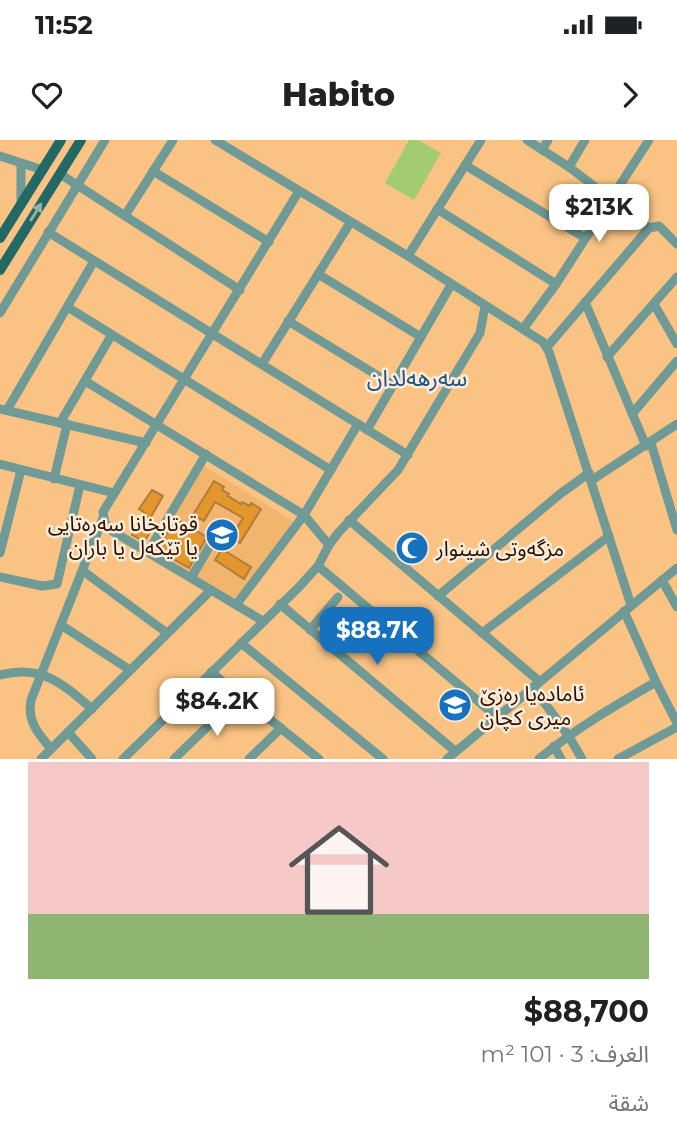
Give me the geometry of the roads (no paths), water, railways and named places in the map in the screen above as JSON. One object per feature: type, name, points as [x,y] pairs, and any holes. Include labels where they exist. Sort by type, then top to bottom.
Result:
[{"type":"main road","points":[[0,238],[61,140]]},
{"type":"main road","points":[[0,270],[81,140]]},
{"type":"main road","points":[[0,247],[11,253]]},
{"type":"street","points":[[0,313],[104,140]]},
{"type":"street","points":[[126,214],[173,140]]},
{"type":"street","points":[[215,140],[408,256],[538,338],[547,347],[609,536],[627,608],[656,682],[676,721],[618,759]]},
{"type":"street","points":[[408,256],[481,140]]},
{"type":"street","points":[[527,140],[613,198],[649,228]]},
{"type":"street","points":[[542,150],[548,140]]},
{"type":"street","points":[[569,167],[585,140]]},
{"type":"street","points":[[523,329],[556,284],[649,140]]},
{"type":"street","points":[[0,156],[43,170]]},
{"type":"street","points":[[21,205],[22,164]]},
{"type":"street","points":[[465,165],[585,238]]},
{"type":"street","points":[[153,171],[269,242]]},
{"type":"street","points":[[60,174],[126,214],[240,290]]},
{"type":"street","points":[[51,749],[35,730],[29,711],[105,507],[299,191]]},
{"type":"street","points":[[437,209],[556,284]]},
{"type":"street","points":[[262,364],[350,223]]},
{"type":"street","points":[[547,347],[649,228],[659,226],[677,244]]},
{"type":"street","points":[[48,232],[408,455]]},
{"type":"street","points":[[94,261],[69,308],[4,409],[146,443]]},
{"type":"street","points":[[318,274],[421,337]]},
{"type":"street","points":[[607,357],[677,277]]},
{"type":"street","points":[[236,605],[304,515],[331,470],[393,385],[451,285]]},
{"type":"street","points":[[585,302],[632,414],[673,497],[677,530]]},
{"type":"street","points":[[654,304],[677,344]]},
{"type":"street","points":[[123,759],[318,566],[328,545],[398,470],[480,333],[485,306]]},
{"type":"street","points":[[69,308],[331,470]]},
{"type":"street","points":[[288,321],[393,385]]},
{"type":"street","points":[[54,479],[64,424],[111,336]]},
{"type":"street","points":[[632,414],[677,361]]},
{"type":"street","points":[[85,381],[304,515],[328,545]]},
{"type":"street","points":[[438,596],[560,494],[648,444],[677,424]]},
{"type":"street","points":[[148,552],[206,454]]},
{"type":"street","points":[[0,464],[114,493]]},
{"type":"street","points":[[0,553],[4,521],[20,470]]},
{"type":"street","points":[[0,577],[42,586],[57,584],[80,485]]},
{"type":"street","points":[[103,518],[112,531],[263,621]]},
{"type":"street","points":[[349,520],[482,633],[536,684],[582,759]]},
{"type":"street","points":[[482,633],[609,536]]},
{"type":"street","points":[[191,578],[215,537]]},
{"type":"street","points":[[318,566],[497,717]]},
{"type":"street","points":[[447,759],[677,568]]},
{"type":"street","points":[[83,571],[167,633]]},
{"type":"street","points":[[662,580],[677,607]]},
{"type":"street","points":[[41,759],[211,590]]},
{"type":"street","points":[[310,630],[338,597]]},
{"type":"street","points":[[280,604],[456,751]]},
{"type":"street","points":[[61,625],[130,670]]},
{"type":"street","points":[[241,643],[383,759]]},
{"type":"street","points":[[0,675],[24,670],[42,674],[66,686],[92,709]]},
{"type":"street","points":[[212,672],[318,759]]},
{"type":"street","points":[[539,759],[568,735],[656,682]]},
{"type":"street","points":[[174,759],[239,695]]},
{"type":"street","points":[[248,759],[281,728]]},
{"type":"street","points":[[68,732],[92,759]]},
{"type":"street","points":[[554,746],[561,759]]},
{"type":"place","name":"قوتابخانا سەرەتایی یا تێکەل یا باران","points":[[222,535]]},
{"type":"place","name":"مزگەوتی شينوار","points":[[412,548]]},
{"type":"place","name":"ئامادەيا رەزێ ميرى كچان","points":[[455,705]]},
{"type":"district","name":"سەرهەلدان","points":[[417,378]]}]
